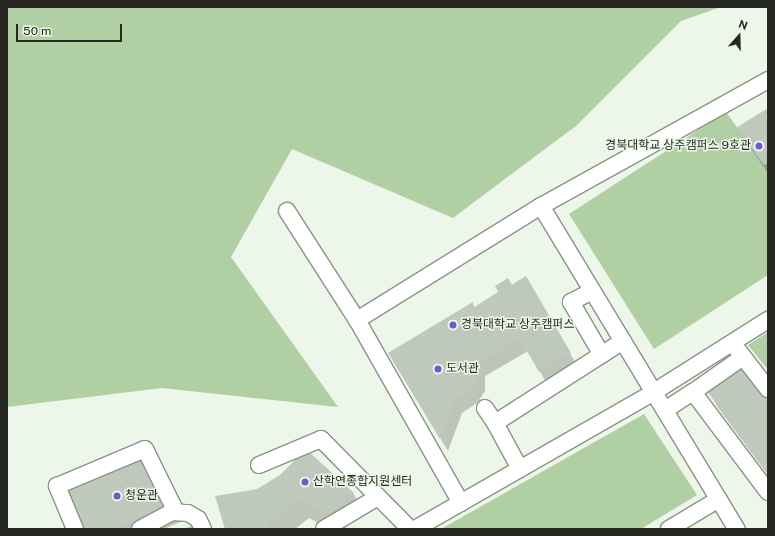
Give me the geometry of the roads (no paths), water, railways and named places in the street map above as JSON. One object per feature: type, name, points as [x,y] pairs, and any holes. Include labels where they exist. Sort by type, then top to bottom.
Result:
[{"type":"street","points":[[357,320],[541,206],[768,80]]},
{"type":"street","points":[[541,206],[737,529]]},
{"type":"street","points":[[287,212],[357,320],[461,503]]},
{"type":"street","points":[[592,291],[571,302],[602,355]]},
{"type":"street","points":[[415,529],[654,392],[768,320]]},
{"type":"street","points":[[495,424],[623,341]]},
{"type":"street","points":[[732,343],[768,389]]},
{"type":"street","points":[[665,410],[743,357]]},
{"type":"street","points":[[693,392],[768,492]]},
{"type":"street","points":[[485,408],[520,469]]},
{"type":"street","points":[[259,465],[321,439],[410,529]]},
{"type":"street","points":[[75,529],[57,486],[145,449],[176,512]]},
{"type":"street","points":[[324,529],[378,497]]},
{"type":"street","points":[[669,529],[719,499]]},
{"type":"street","points":[[140,529],[176,512],[188,513],[198,519],[203,529]]},
{"type":"place","name":"경북대학교 상주캠퍼스 9호관","points":[[759,146]]},
{"type":"place","name":"경북대학교 상주캠퍼스","points":[[453,325]]},
{"type":"place","name":"도서관","points":[[438,369]]},
{"type":"place","name":"산학연종합지원센터","points":[[305,482]]},
{"type":"place","name":"청운관","points":[[117,496]]}]
